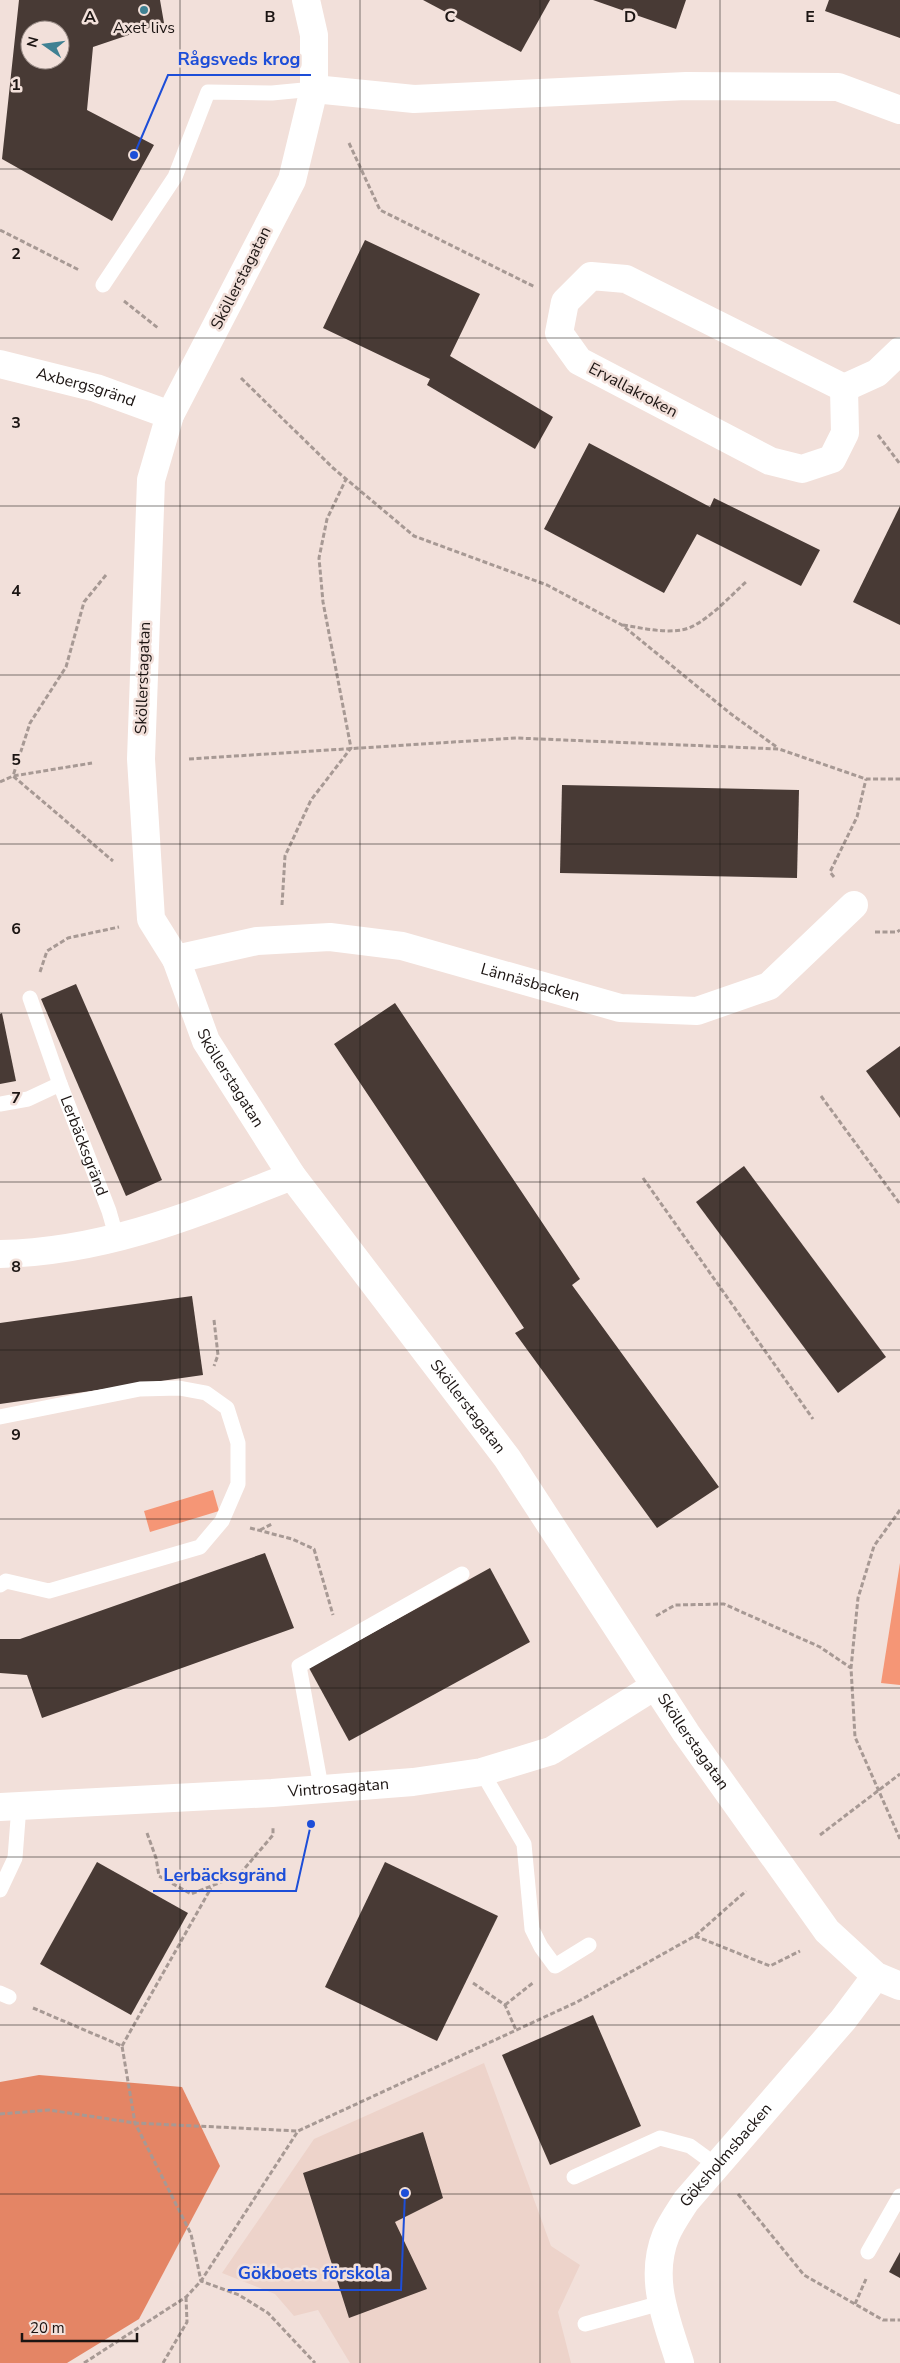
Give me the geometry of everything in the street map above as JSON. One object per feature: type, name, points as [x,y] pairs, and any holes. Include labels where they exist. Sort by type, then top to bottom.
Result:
[{"type":"street","name":"Sköllerstagatan","points":[[306,0],[314,34],[314,89],[292,180],[170,415],[151,480],[141,759],[151,906],[176,959],[206,1041],[292,1176],[507,1458],[654,1686],[827,1931],[888,1981]]},
{"type":"street","points":[[314,89],[414,99],[686,86],[838,87],[900,110]]},
{"type":"street","points":[[565,302],[591,276],[626,279],[844,388],[877,373],[900,351]]},
{"type":"street","name":"Ervallakroken","points":[[565,302],[559,333],[579,361],[770,461],[802,469],[832,459],[845,433],[844,388]]},
{"type":"street","name":"Axbergsgränd","points":[[0,364],[96,388],[170,415]]},
{"type":"street","name":"Lännäsbacken","points":[[176,959],[257,941],[330,937],[402,946],[620,1008],[697,1012],[769,986],[854,906]]},
{"type":"street","points":[[0,1254],[28,1254],[117,1239],[184,1218],[292,1176]]},
{"type":"street","name":"Vintrosagatan","points":[[9,1807],[413,1782],[482,1772],[551,1751],[654,1686]]},
{"type":"street","name":"Göksholmsbacken","points":[[680,2363],[661,2303],[657,2280],[660,2255],[666,2234],[686,2201],[843,2020],[888,1981]]},
{"type":"lane","points":[[103,285],[175,177],[208,92],[272,93],[314,89]]},
{"type":"lane","points":[[30,998],[60,1084]]},
{"type":"lane","name":"Lerbäcksgränd","points":[[0,1104],[28,1099],[60,1084],[109,1210],[117,1239]]},
{"type":"lane","points":[[0,1417],[64,1406],[140,1389],[180,1388],[206,1393],[226,1408],[238,1443],[238,1484],[222,1521],[200,1547],[49,1591],[6,1581],[0,1585]]},
{"type":"lane","points":[[321,1787],[300,1666],[462,1574]]},
{"type":"lane","points":[[482,1772],[524,1844],[532,1929],[541,1947],[555,1966],[589,1945]]},
{"type":"lane","points":[[0,1890],[15,1858],[9,1807]]},
{"type":"lane","points":[[574,2177],[660,2138],[690,2146],[716,2165]]},
{"type":"lane","points":[[868,2252],[900,2196]]},
{"type":"lane","points":[[585,2324],[661,2303]]},
{"type":"path","points":[[349,143],[380,210],[565,302]]},
{"type":"path","points":[[241,378],[346,478],[414,536],[547,585],[622,625],[731,714],[779,749]]},
{"type":"path","points":[[281,911],[285,856],[311,800],[352,748],[323,602],[319,558],[327,519],[346,478]]},
{"type":"path","points":[[13,776],[30,723],[66,667],[84,602],[106,575]]},
{"type":"path","points":[[622,625],[654,630],[682,630],[698,624],[747,582]]},
{"type":"path","points":[[189,759],[516,738],[779,749],[866,779],[900,779]]},
{"type":"path","points":[[0,782],[13,776],[92,763]]},
{"type":"path","points":[[13,776],[151,906],[68,938],[47,951],[30,998]]},
{"type":"path","points":[[854,906],[830,872],[857,817],[866,779]]},
{"type":"path","points":[[897,932],[900,939]]},
{"type":"path","points":[[821,1096],[900,1204]]},
{"type":"path","points":[[643,1178],[813,1419]]},
{"type":"path","points":[[214,1320],[218,1356]]},
{"type":"path","points":[[900,1510],[874,1546],[861,1589],[851,1668],[855,1738],[900,1839]]},
{"type":"path","points":[[260,1530],[272,1524]]},
{"type":"path","points":[[249,1527],[292,1539],[314,1549],[333,1613]]},
{"type":"path","points":[[656,1616],[675,1605],[724,1604],[820,1647],[851,1668]]},
{"type":"path","points":[[820,1835],[900,1774]]},
{"type":"path","points":[[145,1828],[156,1858],[159,1876],[191,1894],[211,1888],[239,1875],[273,1835],[272,1792]]},
{"type":"path","points":[[201,2281],[191,2234],[135,2124],[122,2046],[211,1888]]},
{"type":"path","points":[[0,2114],[49,2110],[135,2124],[298,2131],[577,2002],[695,1936],[746,1891]]},
{"type":"path","points":[[695,1936],[770,1966],[800,1951]]},
{"type":"path","points":[[506,2005],[555,1966]]},
{"type":"path","points":[[473,1983],[506,2005],[516,2030]]},
{"type":"path","points":[[4,1995],[122,2046]]},
{"type":"path","points":[[84,2363],[186,2297],[201,2281],[298,2131]]},
{"type":"path","points":[[738,2194],[804,2274],[883,2320],[900,2320]]},
{"type":"path","points":[[201,2281],[239,2294],[268,2313],[315,2363]]},
{"type":"path","points":[[163,2363],[187,2322],[186,2297]]},
{"type":"shaded area","points":[[213,1490],[219,1511],[150,1532],[144,1511]]},
{"type":"shaded area","points":[[900,1563],[900,1685],[881,1683]]},
{"type":"shaded area","points":[[484,2063],[551,2246],[580,2265],[558,2312],[571,2363],[350,2363],[318,2310],[294,2316],[275,2294],[222,2273],[314,2139]]},
{"type":"shaded area","points":[[39,2075],[182,2087],[220,2166],[139,2319],[67,2363],[0,2363],[0,2082]]},
{"type":"building","points":[[19,0],[160,0],[164,23],[93,47],[87,110],[154,145],[112,221],[2,159]]},
{"type":"building","points":[[423,0],[550,0],[521,52]]},
{"type":"building","points":[[593,0],[686,0],[676,29]]},
{"type":"building","points":[[829,0],[900,0],[900,38],[825,11]]},
{"type":"building","points":[[365,240],[480,294],[450,356],[553,417],[535,449],[427,385],[430,379],[323,328]]},
{"type":"building","points":[[589,443],[710,507],[714,498],[820,550],[801,586],[697,534],[664,593],[544,529]]},
{"type":"building","points":[[900,506],[900,625],[853,602]]},
{"type":"building","points":[[562,785],[799,790],[797,878],[560,873]]},
{"type":"building","points":[[76,984],[162,1180],[126,1196],[41,999]]},
{"type":"building","points":[[395,1003],[580,1279],[572,1285],[719,1487],[657,1528],[515,1333],[524,1328],[334,1044]]},
{"type":"building","points":[[2,1013],[16,1081],[0,1084],[0,1014]]},
{"type":"building","points":[[900,1046],[900,1118],[866,1071]]},
{"type":"building","points":[[744,1166],[886,1357],[838,1393],[696,1202]]},
{"type":"building","points":[[192,1296],[203,1375],[0,1404],[0,1323]]},
{"type":"building","points":[[265,1553],[294,1628],[42,1718],[27,1675],[0,1673],[0,1639],[20,1639]]},
{"type":"building","points":[[490,1568],[530,1642],[349,1741],[309,1668]]},
{"type":"building","points":[[97,1862],[188,1913],[131,2015],[40,1964]]},
{"type":"building","points":[[385,1862],[498,1916],[437,2041],[325,1987]]},
{"type":"building","points":[[593,2015],[641,2126],[550,2165],[502,2055]]},
{"type":"building","points":[[423,2132],[443,2198],[395,2222],[427,2289],[349,2318],[303,2173]]},
{"type":"building","points":[[900,2252],[900,2278],[889,2272]]},
{"type":"place","name":"Axet livs","points":[[144,10]]},
{"type":"place","name":"Rågsveds krog","points":[[134,155]]},
{"type":"place","name":"Lerbäcksgränd","points":[[311,1824]]},
{"type":"place","name":"Gökboets förskola","points":[[405,2193]]}]
